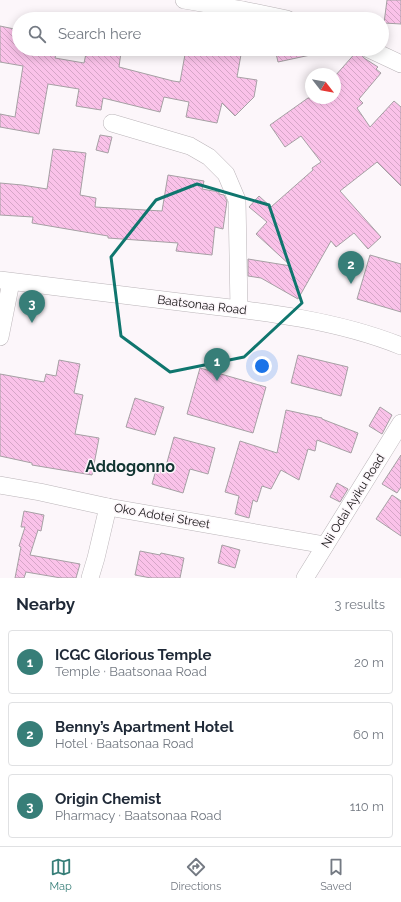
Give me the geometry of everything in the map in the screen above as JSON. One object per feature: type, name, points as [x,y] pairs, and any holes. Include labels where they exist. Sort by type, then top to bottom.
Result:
[{"type":"street","points":[[184,0],[253,12]]},
{"type":"street","points":[[384,56],[401,64]]},
{"type":"street","points":[[112,123],[190,146],[209,157],[226,174],[237,200],[239,309]]},
{"type":"street","points":[[0,337],[6,281]]},
{"type":"street","name":"Baatsonaa Road","points":[[6,281],[239,309],[312,320],[385,339],[401,346]]},
{"type":"street","name":"Nii Odai Ayiku Road","points":[[305,578],[401,423]]},
{"type":"street","name":"Oko Adotei Street","points":[[0,485],[108,507],[325,545]]},
{"type":"street","points":[[90,578],[108,507]]},
{"type":"highlighted area","points":[[197,184],[269,205],[302,303],[244,357],[170,372],[121,336],[111,257],[156,200]]},
{"type":"building","points":[[387,0],[401,0],[401,24],[389,23],[389,12],[385,12]]},
{"type":"building","points":[[0,26],[12,29],[12,56],[55,56],[55,58],[84,63],[86,56],[120,56],[119,67],[180,82],[185,56],[241,56],[237,77],[257,80],[254,97],[235,116],[222,103],[217,123],[186,117],[189,102],[164,97],[160,112],[103,98],[101,110],[76,106],[79,89],[48,84],[39,134],[0,127],[0,114],[15,117],[23,66],[0,62]]},
{"type":"building","points":[[277,56],[306,56],[278,62]]},
{"type":"building","points":[[353,56],[362,56],[378,67],[376,69],[381,73],[359,99],[363,103],[357,108],[370,127],[394,101],[401,107],[401,186],[377,162],[340,191],[381,237],[368,249],[354,233],[336,247],[331,241],[298,299],[261,278],[248,276],[248,259],[291,266],[256,234],[267,222],[249,207],[259,196],[271,207],[313,170],[312,168],[321,162],[301,136],[285,147],[270,125],[305,100],[305,104],[341,104],[341,69]]},
{"type":"building","points":[[100,135],[112,137],[108,153],[96,150]]},
{"type":"building","points":[[53,149],[86,153],[80,195],[96,198],[95,207],[162,211],[168,175],[204,181],[202,189],[219,192],[219,194],[224,195],[227,201],[223,229],[215,227],[212,255],[176,251],[178,243],[108,238],[108,236],[32,223],[33,217],[0,215],[0,183],[47,189]]},
{"type":"building","points":[[370,255],[401,264],[401,312],[357,299]]},
{"type":"building","points":[[298,355],[348,367],[341,396],[291,383]]},
{"type":"building","points":[[59,360],[80,364],[74,393],[83,395],[75,434],[99,438],[92,475],[32,465],[32,463],[0,456],[0,374],[44,382],[46,374],[56,376]]},
{"type":"building","points":[[200,368],[266,387],[253,433],[187,414]]},
{"type":"building","points":[[135,398],[164,407],[155,435],[126,427]]},
{"type":"building","points":[[380,407],[392,415],[382,434],[369,426]]},
{"type":"building","points":[[286,410],[322,418],[358,433],[351,453],[317,440],[315,451],[308,449],[299,480],[281,470],[271,489],[262,486],[257,502],[253,500],[249,518],[235,514],[239,496],[225,492],[240,441],[277,453]]},
{"type":"building","points":[[174,437],[215,448],[208,474],[190,469],[183,493],[152,484],[158,463],[166,466]]},
{"type":"building","points":[[401,455],[401,487],[397,493],[382,484]]},
{"type":"building","points":[[337,483],[348,489],[340,502],[330,497]]},
{"type":"building","points":[[392,495],[401,501],[401,536],[376,519]]},
{"type":"building","points":[[24,511],[44,515],[41,531],[38,530],[30,555],[80,564],[76,578],[61,578],[26,572],[24,578],[15,578],[21,547],[19,546],[25,527],[21,527]]},
{"type":"building","points":[[222,545],[240,550],[235,568],[218,563]]},
{"type":"building","points":[[140,551],[160,555],[161,553],[184,558],[180,578],[151,578],[135,575]]},
{"type":"place","name":"Benny’s Apartment Hotel","points":[[351,284]]},
{"type":"place","name":"Origin Chemist","points":[[32,323]]},
{"type":"place","name":"ICGC Glorious Temple","points":[[217,381]]},
{"type":"district","name":"Addogonno","points":[[130,466]]}]
